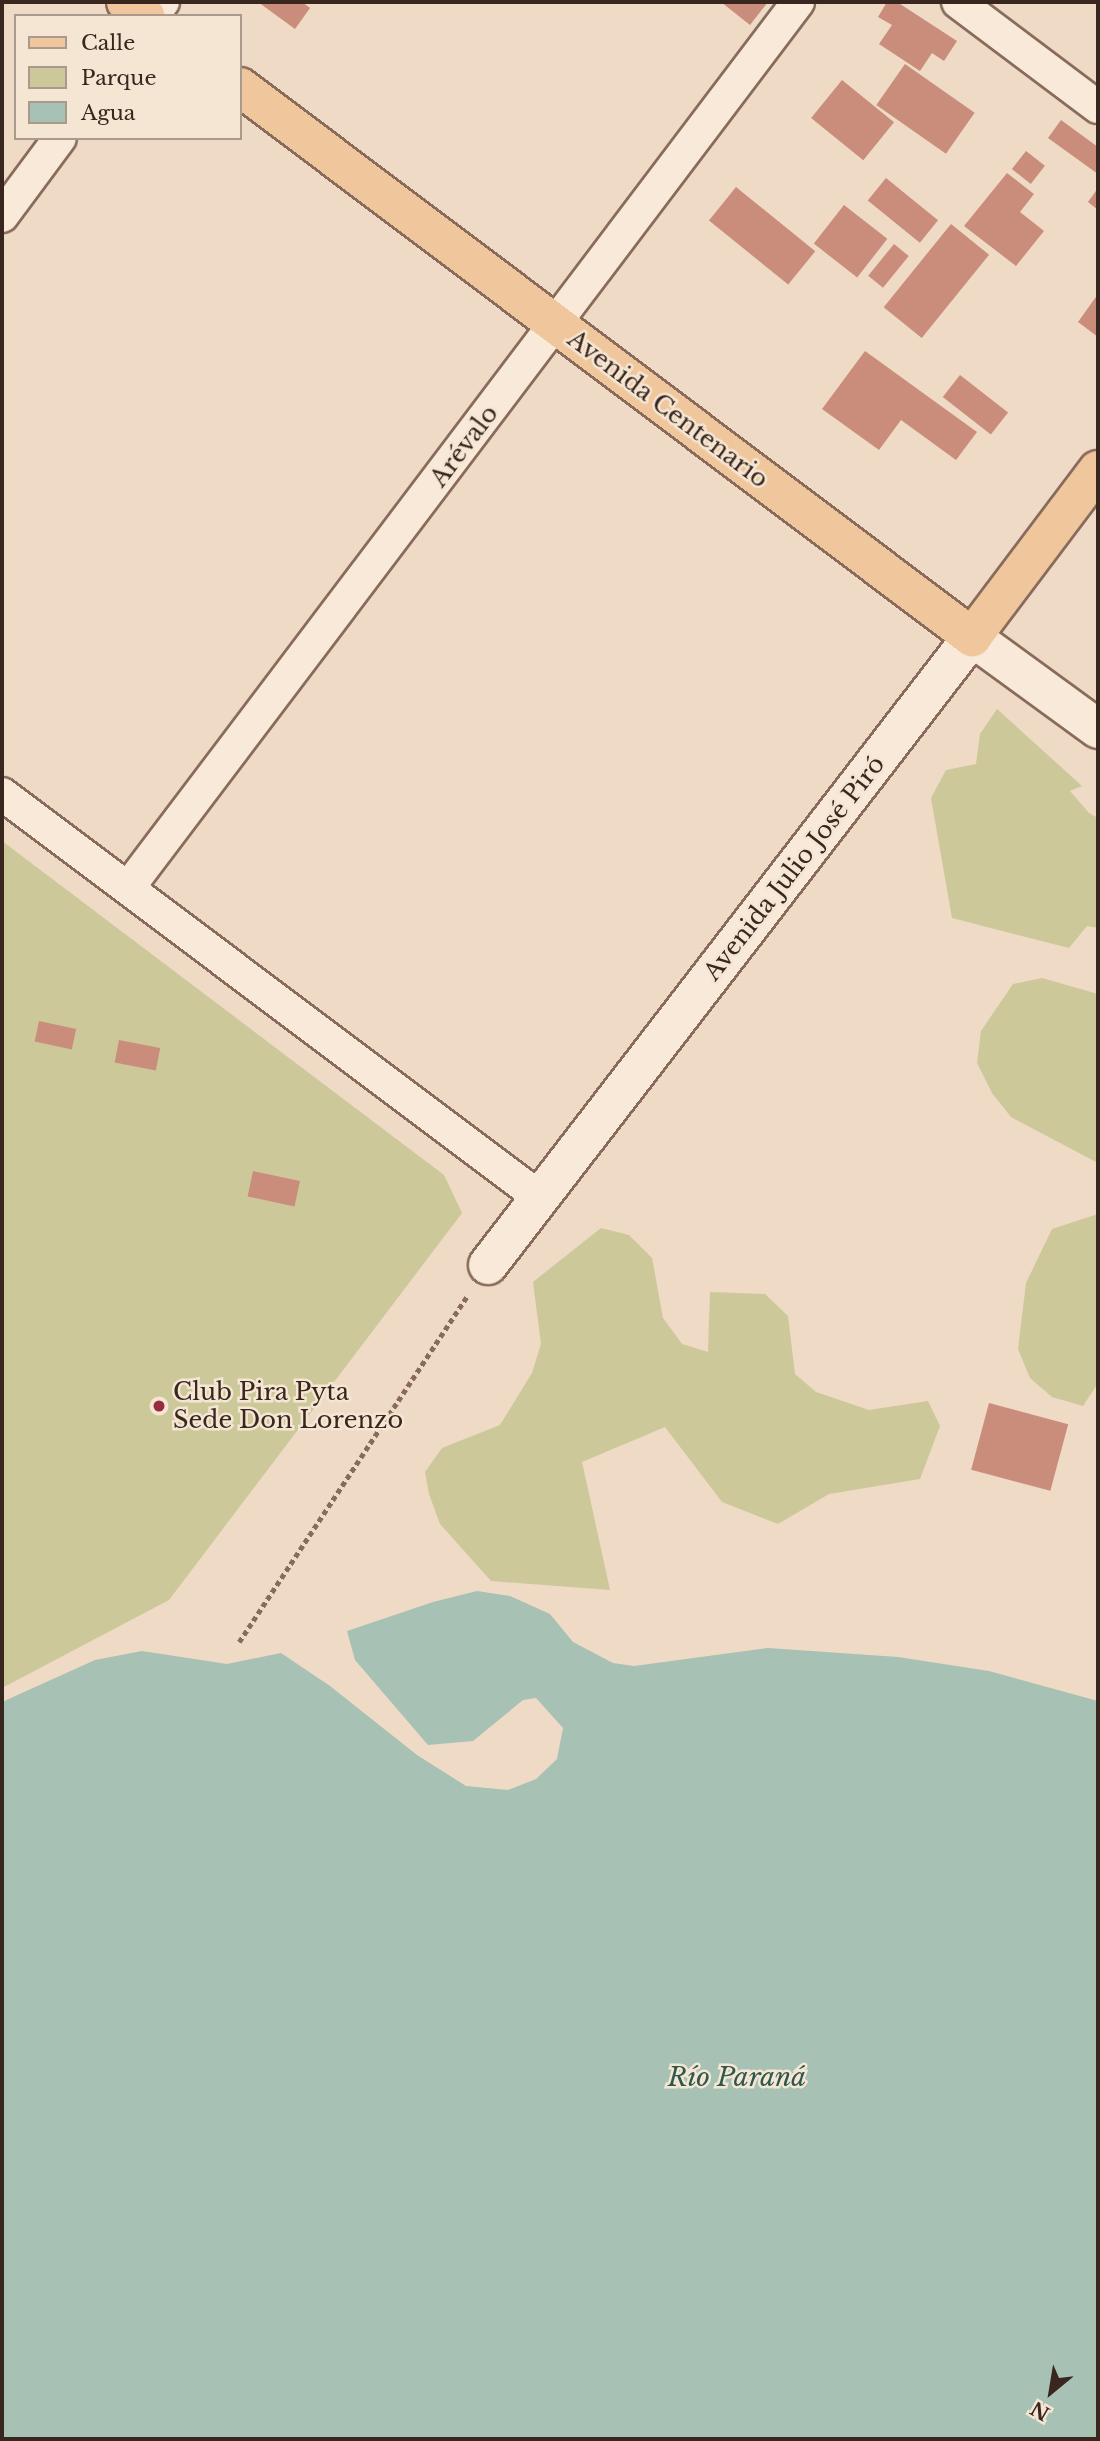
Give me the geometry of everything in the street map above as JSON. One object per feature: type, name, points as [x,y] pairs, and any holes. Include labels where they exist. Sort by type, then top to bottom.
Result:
[{"type":"main road","points":[[126,2],[142,14]]},
{"type":"main road","name":"Avenida Centenario","points":[[242,89],[972,637]]},
{"type":"main road","name":"Avenida Julio José Piró","points":[[972,637],[1098,470]]},
{"type":"street","name":"Arévalo","points":[[128,888],[798,2]]},
{"type":"street","points":[[958,2],[1098,107]]},
{"type":"street","points":[[2,216],[59,140]]},
{"type":"street","name":"Avenida Centenario","points":[[972,637],[1098,729]]},
{"type":"street","name":"Avenida Julio José Piró","points":[[488,1265],[972,637]]},
{"type":"street","points":[[2,794],[539,1197]]},
{"type":"path","points":[[239,1642],[488,1265]]},
{"type":"green space","points":[[997,709],[1082,786],[1070,791],[1089,813],[1098,818],[1098,928],[1087,926],[1069,948],[952,918],[931,798],[946,770],[976,764],[980,734]]},
{"type":"green space","name":"Club Pira Pyta Sede Don Lorenzo","points":[[2,841],[444,1175],[462,1213],[169,1600],[2,1688]]},
{"type":"green space","points":[[1042,978],[1098,994],[1098,1163],[1011,1117],[992,1093],[977,1063],[981,1031],[1013,984]]},
{"type":"green space","points":[[1098,1214],[1098,1383],[1083,1406],[1052,1397],[1030,1378],[1018,1349],[1026,1283],[1052,1229]]},
{"type":"green space","points":[[601,1228],[629,1235],[652,1258],[663,1318],[682,1344],[708,1352],[710,1292],[765,1294],[788,1316],[795,1374],[816,1392],[869,1410],[928,1401],[940,1426],[920,1479],[829,1494],[778,1524],[722,1502],[665,1427],[582,1462],[610,1590],[491,1581],[440,1524],[429,1494],[425,1472],[442,1448],[500,1425],[532,1373],[541,1344],[533,1282]]},
{"type":"water","name":"Río Paraná","points":[[477,1591],[510,1596],[550,1614],[573,1642],[613,1663],[634,1666],[768,1648],[898,1657],[989,1671],[1098,1701],[1098,2439],[2,2439],[2,1702],[95,1660],[142,1651],[227,1664],[281,1653],[330,1686],[417,1755],[466,1786],[508,1790],[536,1779],[557,1759],[563,1728],[536,1698],[523,1700],[473,1741],[428,1745],[355,1660],[347,1631],[433,1602]]},
{"type":"building","points":[[258,2],[302,2],[310,8],[295,29]]},
{"type":"building","points":[[721,2],[768,2],[750,25]]},
{"type":"building","points":[[887,2],[897,2],[957,41],[944,61],[932,53],[920,71],[879,44],[892,25],[878,17]]},
{"type":"building","points":[[905,64],[975,113],[946,154],[876,105]]},
{"type":"building","points":[[842,80],[894,122],[863,160],[811,118]]},
{"type":"building","points":[[1061,120],[1098,147],[1098,174],[1048,138]]},
{"type":"building","points":[[1026,151],[1045,166],[1031,184],[1012,169]]},
{"type":"building","points":[[1007,173],[1034,194],[1020,212],[1044,231],[1016,266],[964,226]]},
{"type":"building","points":[[886,178],[938,220],[920,243],[868,201]]},
{"type":"building","points":[[736,187],[815,251],[788,285],[709,220]]},
{"type":"building","points":[[1098,188],[1098,210],[1088,202]]},
{"type":"building","points":[[844,205],[887,239],[857,277],[814,244]]},
{"type":"building","points":[[951,224],[989,255],[922,338],[884,307]]},
{"type":"building","points":[[894,244],[909,256],[883,288],[868,276]]},
{"type":"building","points":[[1098,294],[1098,337],[1078,322]]},
{"type":"building","points":[[865,351],[977,432],[956,460],[901,420],[879,450],[822,409]]},
{"type":"building","points":[[960,375],[1008,413],[991,435],[943,397]]},
{"type":"building","points":[[39,1021],[76,1029],[72,1049],[35,1042]]},
{"type":"building","points":[[119,1040],[160,1048],[156,1071],[115,1063]]},
{"type":"building","points":[[253,1171],[300,1181],[295,1206],[248,1196]]},
{"type":"building","points":[[989,1403],[1068,1424],[1050,1491],[971,1470]]},
{"type":"place","name":"Club Pira Pyta Sede Don Lorenzo","points":[[159,1406]]}]
